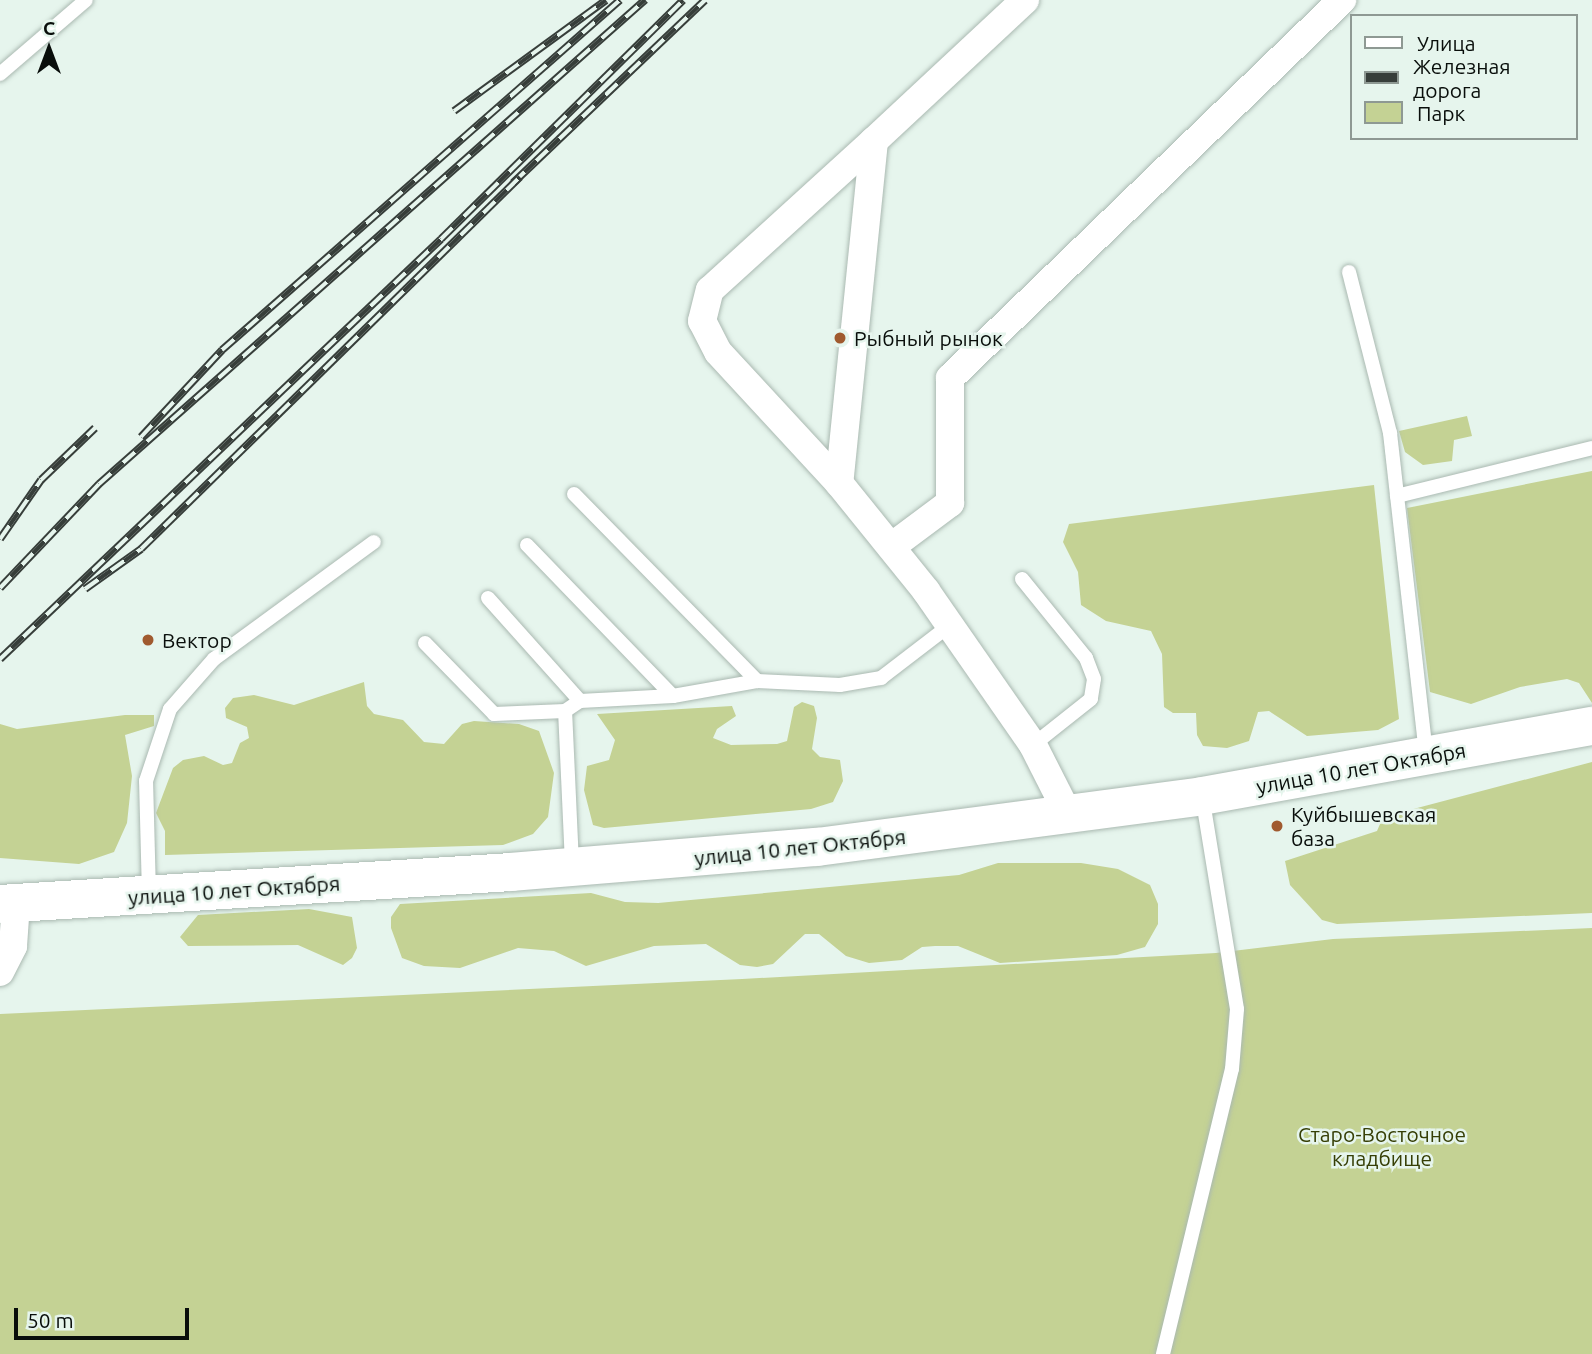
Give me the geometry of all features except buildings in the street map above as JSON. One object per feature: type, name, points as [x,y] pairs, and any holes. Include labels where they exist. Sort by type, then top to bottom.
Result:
[{"type":"main road","name":"улица 10 лет Октября","points":[[8,903],[572,868],[817,847],[1069,816],[1202,796],[1592,726]]},
{"type":"street","points":[[1025,0],[710,290],[702,321],[718,352],[839,483],[950,625],[1033,746],[1069,816]]},
{"type":"street","points":[[891,547],[950,503],[950,378],[1342,0]]},
{"type":"street","points":[[839,483],[874,141]]},
{"type":"street","points":[[0,972],[13,946],[8,903]]},
{"type":"lane","points":[[0,74],[86,0]]},
{"type":"lane","points":[[1349,272],[1390,433],[1427,756]]},
{"type":"lane","points":[[1397,496],[1592,448]]},
{"type":"lane","points":[[574,494],[757,681]]},
{"type":"lane","points":[[149,896],[146,781],[170,709],[214,659],[374,542]]},
{"type":"lane","points":[[527,545],[673,696]]},
{"type":"lane","points":[[1022,579],[1086,658],[1094,679],[1091,699],[1033,746]]},
{"type":"lane","points":[[488,598],[580,701]]},
{"type":"lane","points":[[425,643],[494,714],[565,711],[580,701],[673,696],[757,681],[840,685],[881,678],[950,625]]},
{"type":"lane","points":[[565,711],[572,868]]},
{"type":"lane","points":[[1163,1354],[1232,1069],[1237,1009],[1202,796]]},
{"type":"green space","points":[[1467,416],[1472,436],[1454,440],[1452,461],[1423,465],[1405,452],[1399,431]]},
{"type":"green space","points":[[1592,471],[1592,703],[1579,683],[1567,679],[1520,687],[1471,704],[1430,692],[1407,508]]},
{"type":"green space","points":[[1374,485],[1399,719],[1378,730],[1307,736],[1269,711],[1258,712],[1249,741],[1227,748],[1203,746],[1197,735],[1196,713],[1173,713],[1164,707],[1162,654],[1151,631],[1106,621],[1081,605],[1078,572],[1063,542],[1069,524]]},
{"type":"green space","points":[[364,682],[367,706],[374,714],[403,720],[424,742],[444,744],[462,724],[474,721],[519,724],[539,731],[554,773],[548,817],[533,834],[503,845],[165,855],[165,831],[156,813],[173,768],[183,760],[204,756],[223,765],[232,763],[240,743],[249,738],[247,727],[226,718],[225,708],[233,698],[254,695],[294,705]]},
{"type":"green space","points":[[802,702],[814,706],[817,718],[812,749],[820,757],[840,760],[843,781],[833,802],[811,809],[604,828],[593,825],[584,790],[587,766],[609,760],[615,740],[597,714],[732,706],[736,716],[717,729],[713,738],[731,745],[777,744],[787,741],[794,707]]},
{"type":"green space","points":[[125,715],[154,715],[154,726],[125,735],[132,776],[127,823],[114,852],[79,864],[0,858],[0,724],[17,729]]},
{"type":"green space","points":[[1592,762],[1592,913],[1337,924],[1322,920],[1290,885],[1285,861],[1377,831],[1383,817]]},
{"type":"green space","points":[[998,863],[1081,863],[1118,869],[1150,885],[1158,904],[1158,924],[1145,947],[1117,955],[1000,963],[958,946],[935,946],[922,947],[902,960],[869,963],[846,956],[819,934],[805,934],[773,964],[757,967],[740,965],[706,944],[654,946],[586,966],[554,951],[518,948],[460,968],[424,966],[402,958],[391,928],[391,917],[400,904],[591,893],[625,902],[658,903],[959,875]]},
{"type":"green space","points":[[309,909],[352,917],[357,948],[352,958],[343,965],[298,945],[188,946],[180,937],[198,915]]},
{"type":"green space","name":"Старо-Восточное кладбище","points":[[1592,928],[1592,1354],[0,1354],[0,1014],[742,979],[1216,953],[1333,939]]},
{"type":"railway","points":[[454,111],[606,0]]},
{"type":"railway","points":[[141,437],[222,350],[620,0]]},
{"type":"railway","points":[[0,588],[99,484],[645,0]]},
{"type":"railway","points":[[0,659],[441,239],[683,0]]},
{"type":"railway","points":[[513,183],[705,0]]},
{"type":"railway","points":[[85,589],[141,549],[520,177]]},
{"type":"railway","points":[[0,539],[41,480],[95,428]]},
{"type":"place","name":"Рыбный рынок","points":[[840,338]]},
{"type":"place","name":"Вектор","points":[[148,640]]},
{"type":"place","name":"Куйбышевская база","points":[[1277,826]]}]
